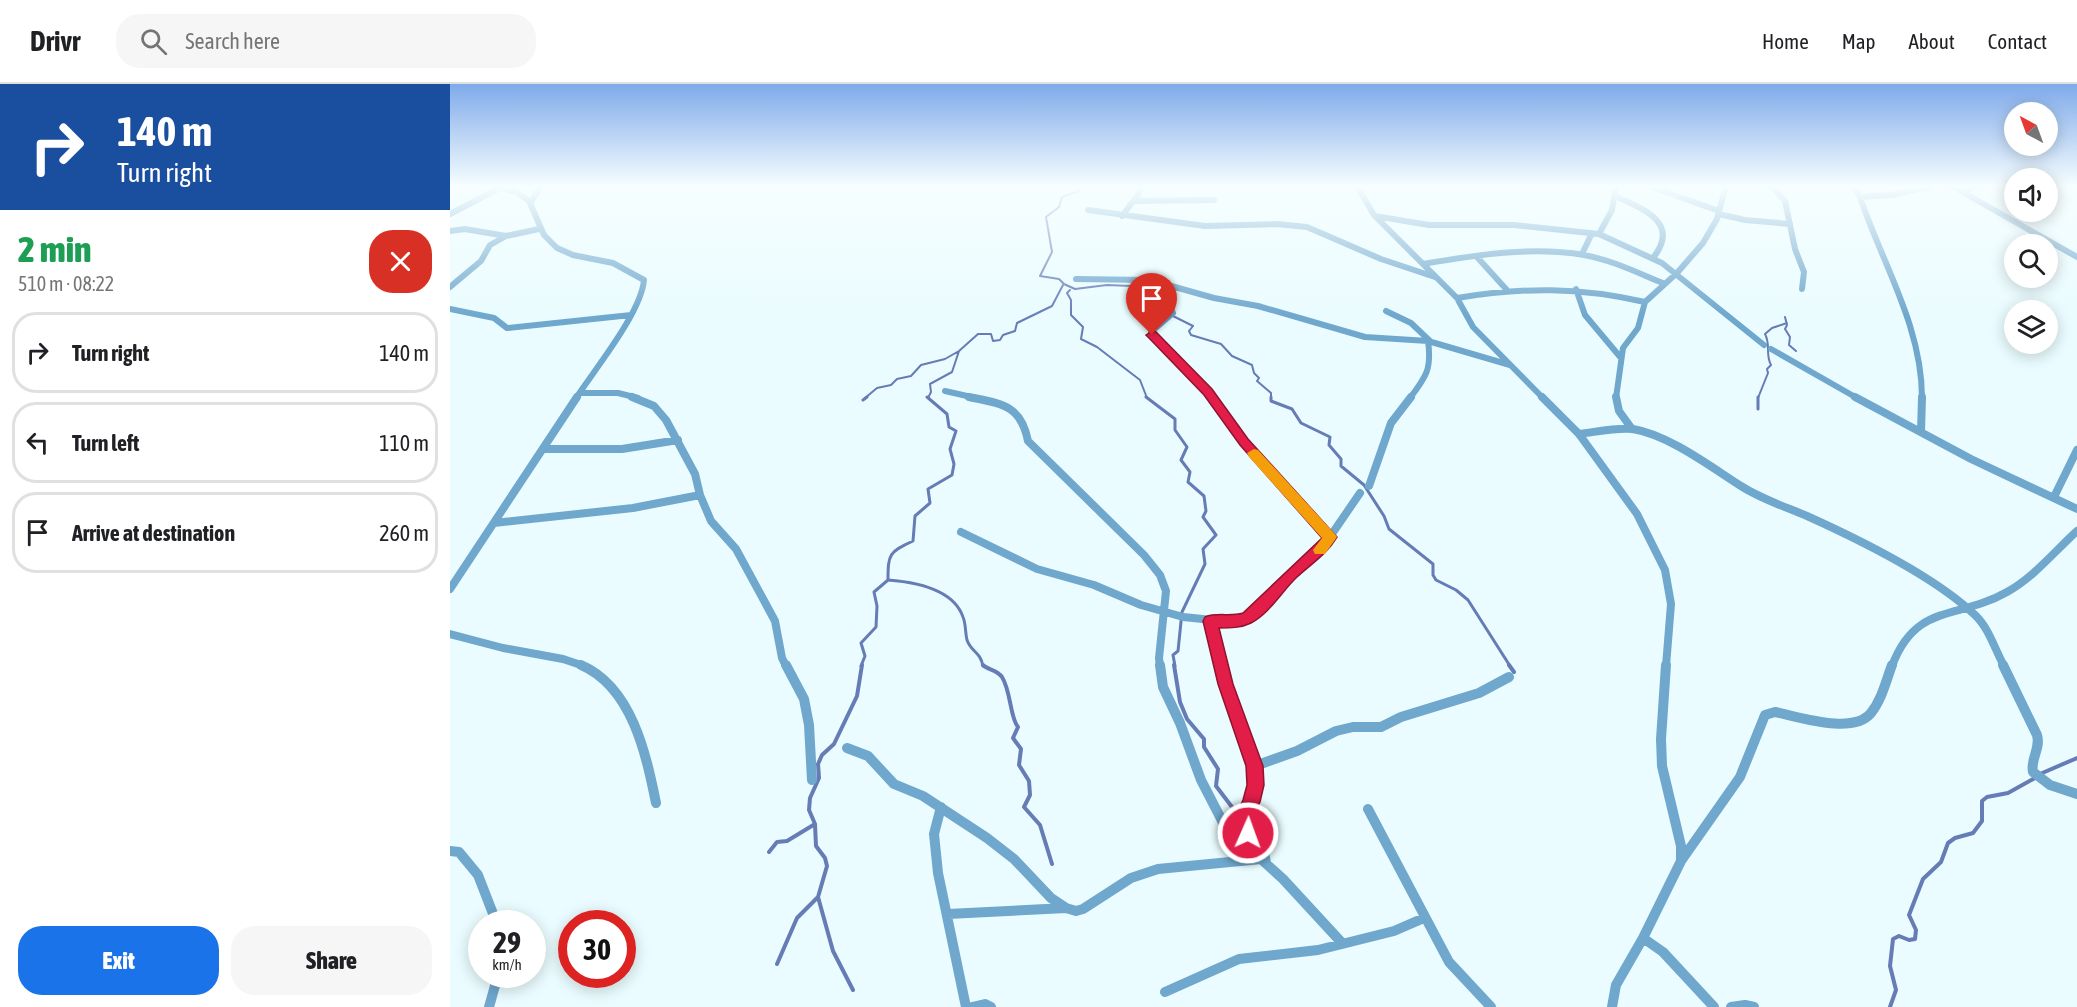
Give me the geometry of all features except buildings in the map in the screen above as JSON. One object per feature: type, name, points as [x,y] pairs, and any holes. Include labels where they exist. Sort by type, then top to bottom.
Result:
[{"type":"street","points":[[476,229],[487,235],[506,236],[539,229]]},
{"type":"street","points":[[450,589],[632,315],[643,292],[644,280],[631,271],[606,261],[566,253],[546,239],[539,229]]},
{"type":"street","points":[[1312,229],[1381,259],[1439,278]]},
{"type":"street","points":[[1388,229],[1457,298],[1473,327],[1579,434],[1621,489],[1665,570],[1671,604],[1661,738],[1662,766],[1681,846],[1681,861]]},
{"type":"street","points":[[1551,229],[1595,234],[1653,258],[1677,273],[1768,347],[1794,364],[1971,459],[2077,509]]},
{"type":"street","points":[[1582,254],[1598,229]]},
{"type":"street","points":[[1653,258],[1664,246],[1666,237],[1663,229]]},
{"type":"street","points":[[1632,429],[1616,407],[1623,348],[1638,328],[1645,302],[1663,283],[1677,273],[1703,243],[1710,229]]},
{"type":"street","points":[[1791,229],[1795,249],[1804,272],[1802,289]]},
{"type":"street","points":[[1873,229],[1909,321],[1919,357],[1923,383],[1921,432]]},
{"type":"street","points":[[2028,229],[2077,257]]},
{"type":"street","points":[[450,287],[481,261],[490,245],[506,236]]},
{"type":"street","points":[[1423,264],[1477,257],[1553,253],[1582,254],[1663,283]]},
{"type":"street","points":[[1477,257],[1506,289]]},
{"type":"street","points":[[1076,279],[1133,279],[1257,306],[1300,321],[1365,337],[1429,341],[1510,365]]},
{"type":"street","points":[[1173,287],[1169,304],[1173,313],[1169,320],[1151,332],[1152,335],[1208,392],[1244,442],[1330,537]]},
{"type":"street","points":[[1457,298],[1506,289],[1557,287],[1601,291],[1645,302]]},
{"type":"street","points":[[1576,289],[1585,315],[1621,358]]},
{"type":"street","points":[[450,309],[494,318],[507,328],[632,315]]},
{"type":"street","points":[[1370,486],[1391,423],[1426,375],[1430,356],[1429,341],[1419,328],[1407,318],[1386,311]]},
{"type":"street","points":[[945,391],[995,403],[1012,410],[1021,418],[1028,441],[1144,555],[1160,575],[1166,591],[1159,658],[1163,687],[1180,723],[1201,780],[1233,842],[1263,861],[1342,943]]},
{"type":"street","points":[[581,393],[618,393],[642,399],[660,413],[678,440],[695,474],[700,495],[711,522],[741,556],[775,621],[782,658],[804,699],[809,725],[812,780]]},
{"type":"street","points":[[1579,434],[1642,430],[1715,467],[1742,487],[1859,542],[1938,586],[1976,616],[1989,634],[2037,735],[2040,750],[2032,767],[2034,773],[2042,781],[2077,794]]},
{"type":"street","points":[[544,449],[622,449],[678,440]]},
{"type":"street","points":[[2054,497],[2077,450]]},
{"type":"street","points":[[962,532],[1037,569],[1116,593],[1141,605],[1183,617],[1232,622],[1247,618],[1269,599],[1291,574],[1323,547],[1360,493]]},
{"type":"street","points":[[494,523],[635,508],[700,495]]},
{"type":"street","points":[[1612,1007],[1616,985],[1643,938],[1681,861],[1740,777],[1765,715],[1775,712],[1845,724],[1861,721],[1874,710],[1896,653],[1906,637],[1922,622],[1986,602],[2005,593],[2030,575],[2077,531]]},
{"type":"street","points":[[1210,621],[1225,684],[1255,766],[1255,785],[1251,802],[1242,820],[1248,833],[1264,852],[1263,861]]},
{"type":"street","points":[[450,634],[578,663],[597,673],[611,688],[630,718],[644,749],[656,803]]},
{"type":"street","points":[[1255,766],[1297,751],[1336,731],[1353,727],[1382,727],[1410,714],[1479,693],[1509,677]]},
{"type":"street","points":[[847,748],[868,756],[894,784],[923,796],[987,838],[1014,859],[1051,898],[1066,909]]},
{"type":"street","points":[[941,807],[934,834],[938,873],[966,1007]]},
{"type":"street","points":[[1368,810],[1449,962],[1491,1007]]},
{"type":"street","points":[[450,851],[459,852],[478,875],[492,910]]},
{"type":"street","points":[[948,914],[1066,909],[1076,911],[1083,909],[1131,878],[1158,870],[1263,861]]},
{"type":"street","points":[[1166,992],[1239,959],[1318,950],[1394,932],[1424,918]]},
{"type":"street","points":[[1643,938],[1663,952],[1714,1007]]},
{"type":"street","points":[[489,1007],[494,988]]},
{"type":"street","points":[[972,1007],[984,1004],[991,1007]]},
{"type":"street","points":[[1731,1007],[1745,1005],[1754,1007]]},
{"type":"waterway","points":[[1048,229],[1052,252],[1040,276],[1059,279],[1075,289],[1107,285],[1131,286],[1160,302],[1169,314],[1193,326],[1189,331],[1191,335],[1221,344],[1232,356],[1252,365],[1254,373],[1259,378],[1257,381],[1271,393],[1271,401],[1292,409],[1301,423],[1330,437],[1329,445],[1341,459],[1341,466],[1364,485],[1384,516],[1389,529],[1433,564],[1433,575],[1436,580],[1456,590],[1468,600],[1510,666]]},
{"type":"waterway","points":[[959,351],[978,334],[991,334],[993,341],[1000,340],[1003,335],[1015,331],[1017,323],[1052,306],[1063,285]]},
{"type":"waterway","points":[[1070,290],[1067,293],[1071,300],[1071,315],[1083,327],[1081,339],[1097,347],[1140,380],[1147,398]]},
{"type":"waterway","points":[[1785,317],[1787,323]]},
{"type":"waterway","points":[[1758,398],[1768,373],[1767,369],[1771,365],[1765,334],[1772,328],[1787,323]]},
{"type":"waterway","points":[[1787,323],[1785,329],[1790,337],[1789,345],[1796,351]]},
{"type":"waterway","points":[[865,398],[877,388],[891,385],[897,379],[911,376],[921,365],[945,359],[959,351]]},
{"type":"waterway","points":[[928,398],[931,392],[930,384],[952,372],[959,351]]},
{"type":"waterway","points":[[863,400],[867,397]]},
{"type":"waterway","points":[[888,580],[892,555],[899,548],[913,541],[915,516],[930,503],[928,489],[952,475],[954,464],[950,449],[956,431],[949,427],[947,414],[928,398]]},
{"type":"waterway","points":[[1147,398],[1175,419],[1175,430],[1187,447],[1181,460],[1190,472],[1188,482],[1204,496],[1206,511],[1203,517],[1216,535],[1203,549],[1205,564],[1182,612],[1178,651],[1173,655],[1175,666]]},
{"type":"waterway","points":[[1758,398],[1758,409]]},
{"type":"waterway","points":[[861,666],[865,656],[861,643],[876,627],[877,606],[874,592],[888,580]]},
{"type":"waterway","points":[[888,580],[932,588],[951,599],[958,607],[965,622],[967,640],[980,657],[983,666]]},
{"type":"waterway","points":[[815,824],[809,810],[810,798],[819,778],[818,764],[822,755],[834,744],[857,696],[862,665]]},
{"type":"waterway","points":[[983,665],[1000,675],[1005,683],[1013,717],[1018,727],[1013,738],[1021,749],[1019,765],[1029,781],[1030,795],[1024,807],[1040,825],[1052,864]]},
{"type":"waterway","points":[[1174,665],[1180,702],[1187,719],[1204,739],[1204,747],[1218,769],[1216,786],[1232,807],[1234,829],[1252,844]]},
{"type":"waterway","points":[[1509,665],[1514,672]]},
{"type":"waterway","points":[[2040,774],[2077,758]]},
{"type":"waterway","points":[[1890,1007],[1896,990],[1890,966],[1893,939],[1899,936],[1909,940],[1915,939],[1916,930],[1909,915],[1923,879],[1941,862],[1948,843],[1955,838],[1973,833],[1982,821],[1982,801],[1987,797],[2008,793],[2035,778]]},
{"type":"waterway","points":[[769,852],[777,842],[787,841],[815,824]]},
{"type":"waterway","points":[[815,824],[816,846],[825,858],[827,866],[818,897]]},
{"type":"waterway","points":[[777,964],[797,918],[818,897]]},
{"type":"waterway","points":[[818,897],[833,951],[853,990]]},
{"type":"slow traffic","points":[[1254,453],[1330,537],[1320,550]]},
{"type":"route","points":[[1152,335],[1208,392],[1244,442],[1330,537],[1310,560],[1291,574],[1262,606],[1247,618],[1232,622],[1210,621],[1225,684],[1255,766],[1255,785],[1251,802],[1242,820],[1248,833]]}]
